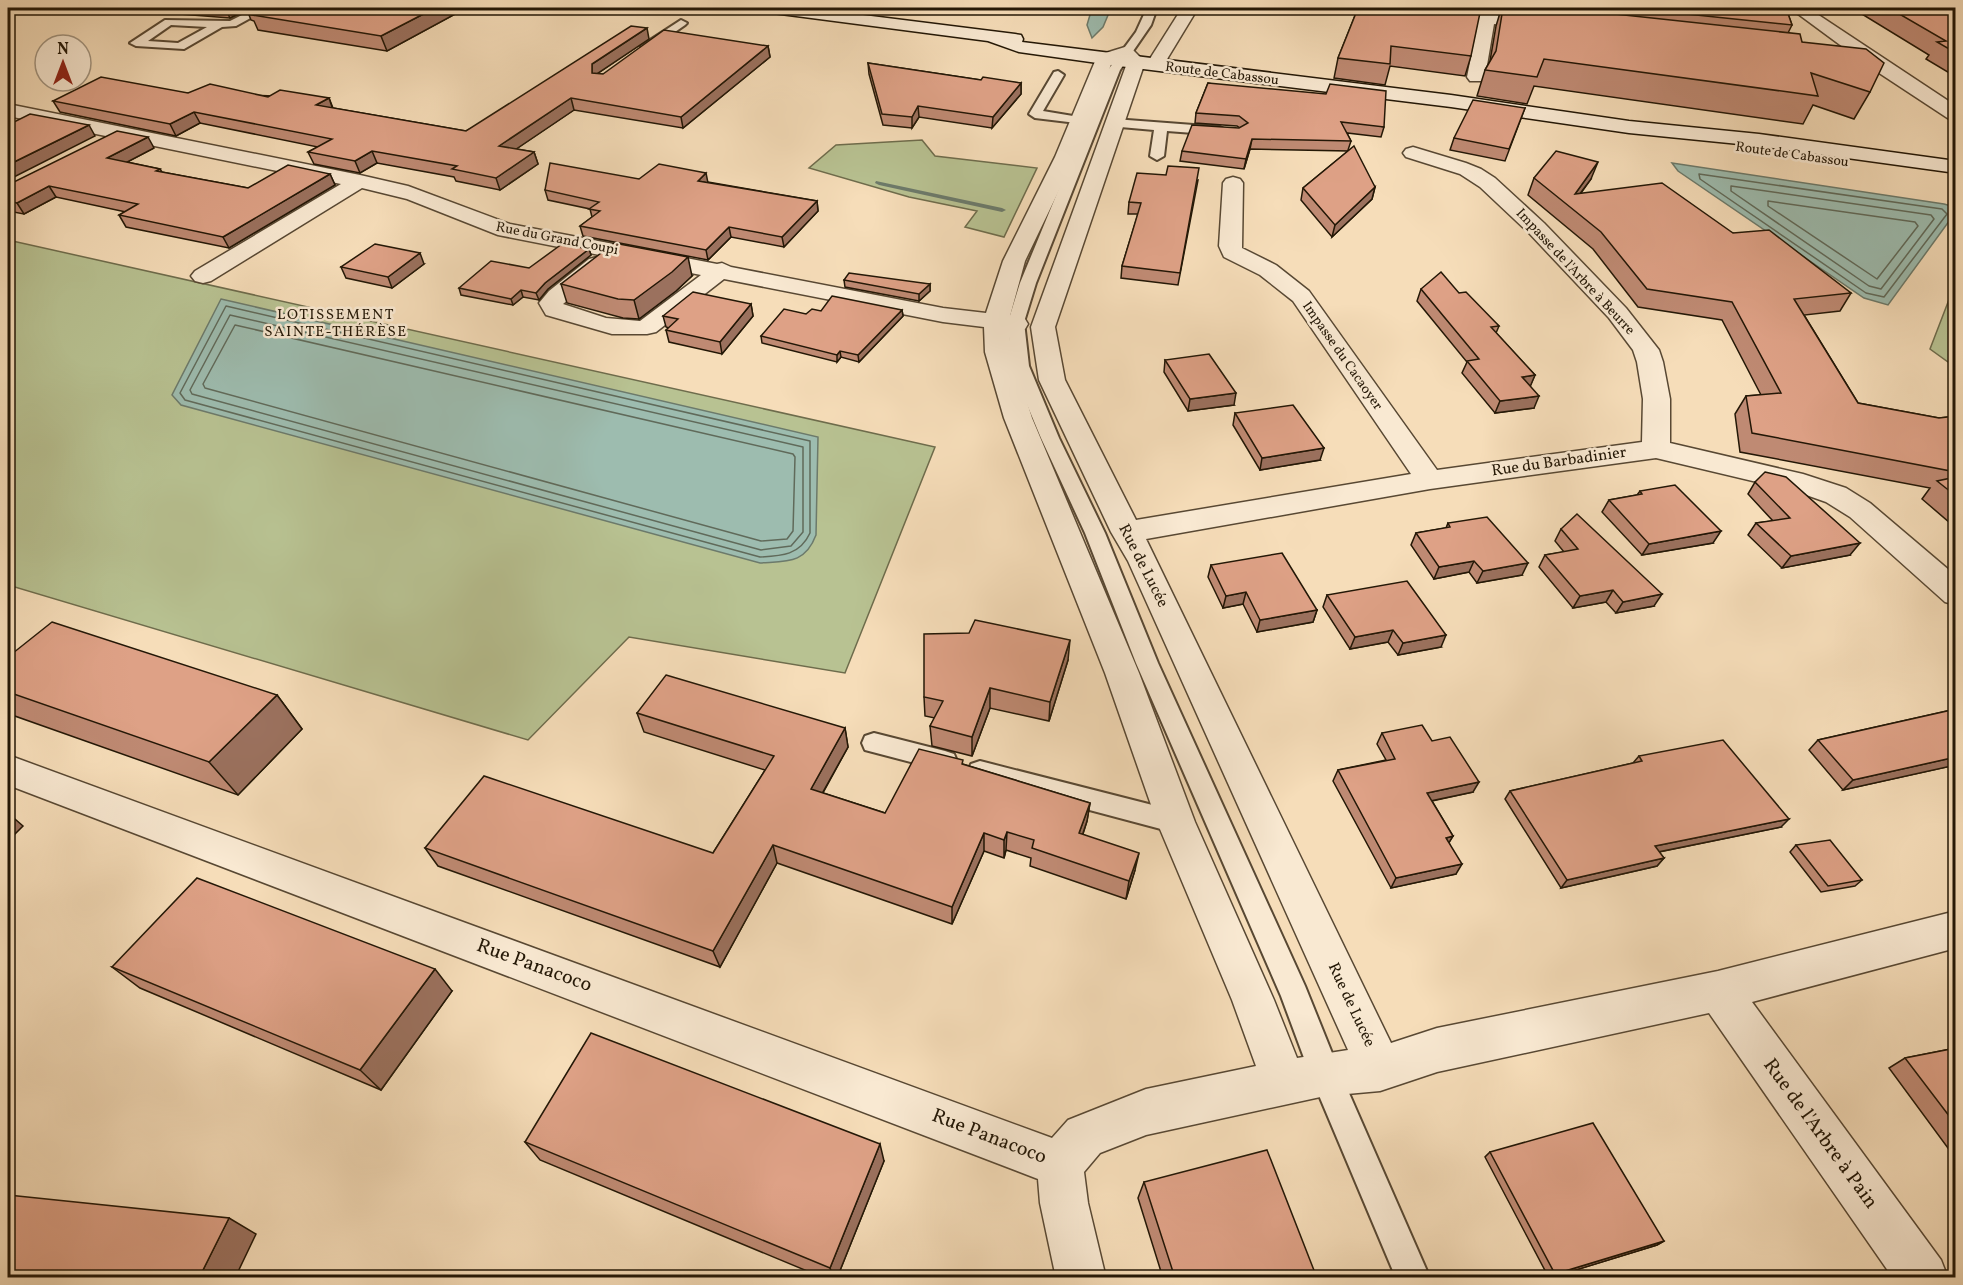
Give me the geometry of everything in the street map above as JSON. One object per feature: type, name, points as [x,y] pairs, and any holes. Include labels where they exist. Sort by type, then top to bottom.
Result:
[{"type":"street","name":"Route de Cabassou","points":[[773,8],[995,38],[1039,40],[1134,59],[1629,127],[1742,148],[1956,178]]},
{"type":"street","points":[[1190,8],[1134,59],[1080,121],[1014,261],[1018,324],[998,352],[1018,418],[1122,673],[1176,822],[1253,1000],[1304,1079]]},
{"type":"street","points":[[1395,8],[1488,13],[1555,26]]},
{"type":"street","points":[[1798,8],[1876,63],[1956,115]]},
{"type":"street","points":[[1476,77],[1488,13]]},
{"type":"street","name":"Rue de Lucée","points":[[1134,59],[1114,123],[1018,324],[1052,380],[1126,532],[1143,561],[1380,1069]]},
{"type":"street","points":[[1846,59],[1876,63]]},
{"type":"street","name":"Rue du Grand Coupi","points":[[8,110],[360,181],[422,196],[484,224],[506,230],[722,270],[943,315],[1018,324]]},
{"type":"street","name":"Route de Cabassou","points":[[1629,127],[1736,137],[1956,167]]},
{"type":"street","points":[[92,148],[121,133]]},
{"type":"street","name":"Impasse de l'Arbre à Beurre","points":[[1413,153],[1475,174],[1506,198],[1611,306],[1646,348],[1658,397],[1656,449]]},
{"type":"street","points":[[203,276],[360,181]]},
{"type":"street","name":"Impasse du Cacaoyer","points":[[1233,183],[1230,246],[1232,252],[1268,270],[1300,296],[1430,480]]},
{"type":"street","points":[[615,250],[557,296],[551,303],[555,310],[616,329],[631,331],[647,327],[722,270]]},
{"type":"street","name":"Rue du Barbadinier","points":[[1126,532],[1430,480],[1656,449],[1803,483],[1836,495],[1860,510],[1956,594]]},
{"type":"street","name":"Rue Panacoco","points":[[8,770],[1015,1146],[1060,1165]]},
{"type":"street","points":[[1081,1278],[1064,1203],[1060,1165],[1084,1136],[1146,1112],[1304,1079],[1380,1069],[1437,1050],[1718,991],[1956,929]]},
{"type":"street","name":"Rue de l'Arbre à Pain","points":[[1718,991],[1923,1278]]},
{"type":"lane","points":[[219,24],[180,47],[136,43],[169,22],[235,23],[264,8]]},
{"type":"lane","points":[[1152,8],[1149,22],[1134,59],[1028,283],[1018,324],[1020,366],[1050,438],[1095,533],[1147,663],[1295,996],[1304,1079],[1413,1278]]},
{"type":"lane","points":[[636,55],[681,23]]},
{"type":"lane","points":[[1058,75],[1035,114],[1080,121]]},
{"type":"lane","points":[[1114,123],[1237,132]]},
{"type":"lane","points":[[1157,156],[1161,128]]},
{"type":"lane","points":[[874,743],[1176,822]]},
{"type":"green space","points":[[922,140],[935,156],[1037,168],[1004,237],[965,227],[977,211],[909,197],[809,168],[836,145]]},
{"type":"green space","points":[[8,240],[935,447],[845,673],[629,637],[528,740],[8,585]]},
{"type":"green space","points":[[1955,284],[1955,367],[1930,349]]},
{"type":"water","points":[[1092,8],[1111,8],[1103,27],[1092,38],[1087,25]]},
{"type":"water","points":[[1672,163],[1944,204],[1955,207],[1955,213],[1888,305],[1864,298],[1678,171]]},
{"type":"water","points":[[221,299],[818,437],[816,535],[812,544],[801,556],[787,561],[760,563],[181,405],[172,395]]},
{"type":"building","points":[[268,8],[435,8],[381,36],[252,15]]},
{"type":"building","points":[[1358,8],[1481,8],[1471,56],[1391,46],[1390,64],[1338,58]]},
{"type":"building","points":[[1503,8],[1559,8],[1800,34],[1802,42],[1866,49],[1884,63],[1870,92],[1811,73],[1818,96],[1544,59],[1537,77],[1485,70],[1496,51]]},
{"type":"building","points":[[1629,8],[1786,8],[1792,25]]},
{"type":"building","points":[[1889,8],[1956,8],[1956,53],[1937,42],[1946,41]]},
{"type":"building","points":[[631,26],[647,28],[592,64],[592,73],[603,74],[664,30],[768,46],[681,117],[571,98],[499,146],[534,152],[496,178],[452,169],[457,166],[372,151],[355,161],[308,152],[332,139],[194,112],[170,124],[53,101],[69,93],[93,93],[93,81],[101,77],[188,93],[210,84],[268,97],[280,90],[329,98],[316,105],[466,131]]},
{"type":"building","points":[[868,63],[981,80],[983,77],[1021,83],[993,117],[918,106],[912,117],[882,114]]},
{"type":"building","points":[[1208,83],[1326,94],[1330,84],[1386,91],[1384,127],[1341,122],[1351,141],[1252,139],[1246,159],[1182,151],[1192,125],[1239,128],[1248,123],[1239,116],[1196,113]]},
{"type":"building","points":[[1473,100],[1525,108],[1509,149],[1454,138]]},
{"type":"building","points":[[30,114],[89,125],[8,165],[12,162],[8,161],[8,125]]},
{"type":"building","points":[[117,131],[148,137],[107,158],[160,169],[156,171],[248,188],[288,165],[330,174],[223,237],[119,215],[138,204],[49,186],[17,203],[8,201],[8,182],[14,182]]},
{"type":"building","points":[[1354,146],[1375,187],[1335,225],[1303,188]]},
{"type":"building","points":[[1556,151],[1598,162],[1575,194],[1662,183],[1733,233],[1769,230],[1851,293],[1794,299],[1858,403],[1939,418],[1956,416],[1956,472],[1752,433],[1746,396],[1781,393],[1732,302],[1647,289],[1601,232],[1534,178]]},
{"type":"building","points":[[550,163],[639,179],[659,164],[706,173],[698,181],[817,201],[782,237],[729,227],[706,250],[580,226],[600,211],[589,209],[599,202],[545,190]]},
{"type":"building","points":[[1168,166],[1199,168],[1180,273],[1122,266],[1141,203],[1129,202],[1137,173],[1166,175]]},
{"type":"building","points":[[614,243],[688,257],[634,300],[618,299],[561,284]]},
{"type":"building","points":[[375,244],[420,253],[388,277],[341,267]]},
{"type":"building","points":[[562,244],[589,249],[545,283],[536,293],[521,290],[511,299],[459,288],[491,261],[529,268]]},
{"type":"building","points":[[1441,272],[1459,293],[1466,292],[1499,326],[1491,327],[1535,375],[1522,377],[1539,396],[1500,401],[1467,361],[1479,359],[1421,289]]},
{"type":"building","points":[[849,273],[930,284],[919,294],[844,280]]},
{"type":"building","points":[[693,292],[751,304],[720,342],[666,330],[678,319],[663,316]]},
{"type":"building","points":[[832,296],[902,310],[858,355],[840,351],[837,355],[761,336],[784,309],[806,314],[812,309],[821,311]]},
{"type":"building","points":[[1209,354],[1236,393],[1190,399],[1165,360]]},
{"type":"building","points":[[1293,405],[1324,448],[1262,458],[1235,413]]},
{"type":"building","points":[[1765,472],[1786,477],[1860,543],[1791,556],[1756,523],[1790,518],[1755,482]]},
{"type":"building","points":[[1956,477],[1956,496],[1937,481]]},
{"type":"building","points":[[1675,485],[1721,531],[1649,544],[1609,500],[1642,494],[1640,491]]},
{"type":"building","points":[[1577,514],[1662,594],[1623,602],[1613,590],[1580,596],[1545,555],[1578,549],[1561,529]]},
{"type":"building","points":[[1487,517],[1528,563],[1483,571],[1474,561],[1439,567],[1416,533],[1450,527],[1448,523]]},
{"type":"building","points":[[1282,553],[1317,610],[1260,620],[1246,592],[1226,596],[1211,565]]},
{"type":"building","points":[[1407,581],[1446,635],[1403,643],[1393,630],[1355,637],[1327,595]]},
{"type":"building","points":[[975,620],[1070,640],[1050,702],[990,688],[972,737],[930,726],[943,701],[924,697],[924,634],[969,633]]},
{"type":"building","points":[[52,622],[277,695],[209,762],[8,692],[8,657]]},
{"type":"building","points":[[666,675],[845,728],[811,789],[885,813],[919,749],[963,760],[962,764],[1090,803],[1079,833],[1139,853],[1129,881],[1032,848],[1034,840],[1007,832],[1004,840],[984,833],[952,907],[773,845],[713,951],[425,848],[484,776],[713,853],[774,756],[637,713]]},
{"type":"building","points":[[1956,709],[1956,757],[1853,780],[1818,740]]},
{"type":"building","points":[[1422,725],[1432,741],[1450,737],[1479,782],[1427,793],[1453,836],[1446,838],[1462,864],[1396,878],[1338,770],[1395,759],[1382,733]]},
{"type":"building","points":[[1723,740],[1789,819],[1655,846],[1664,858],[1567,880],[1510,791],[1642,761],[1639,756]]},
{"type":"building","points":[[1830,840],[1862,880],[1828,886],[1796,845]]},
{"type":"building","points":[[197,878],[435,969],[360,1070],[112,967]]},
{"type":"building","points":[[591,1033],[880,1144],[830,1268],[525,1142]]},
{"type":"building","points":[[1956,1048],[1956,1125],[1905,1058]]},
{"type":"building","points":[[1593,1123],[1664,1241],[1555,1274],[1490,1152]]},
{"type":"building","points":[[1267,1150],[1317,1278],[1175,1278],[1144,1182]]},
{"type":"building","points":[[8,1195],[229,1218],[199,1278],[8,1278]]},
{"type":"waterway","points":[[879,183],[1002,210]]},
{"type":"district","name":"LOTISSEMENT SAINTE-THÉRÈSE","points":[[336,324]]}]
